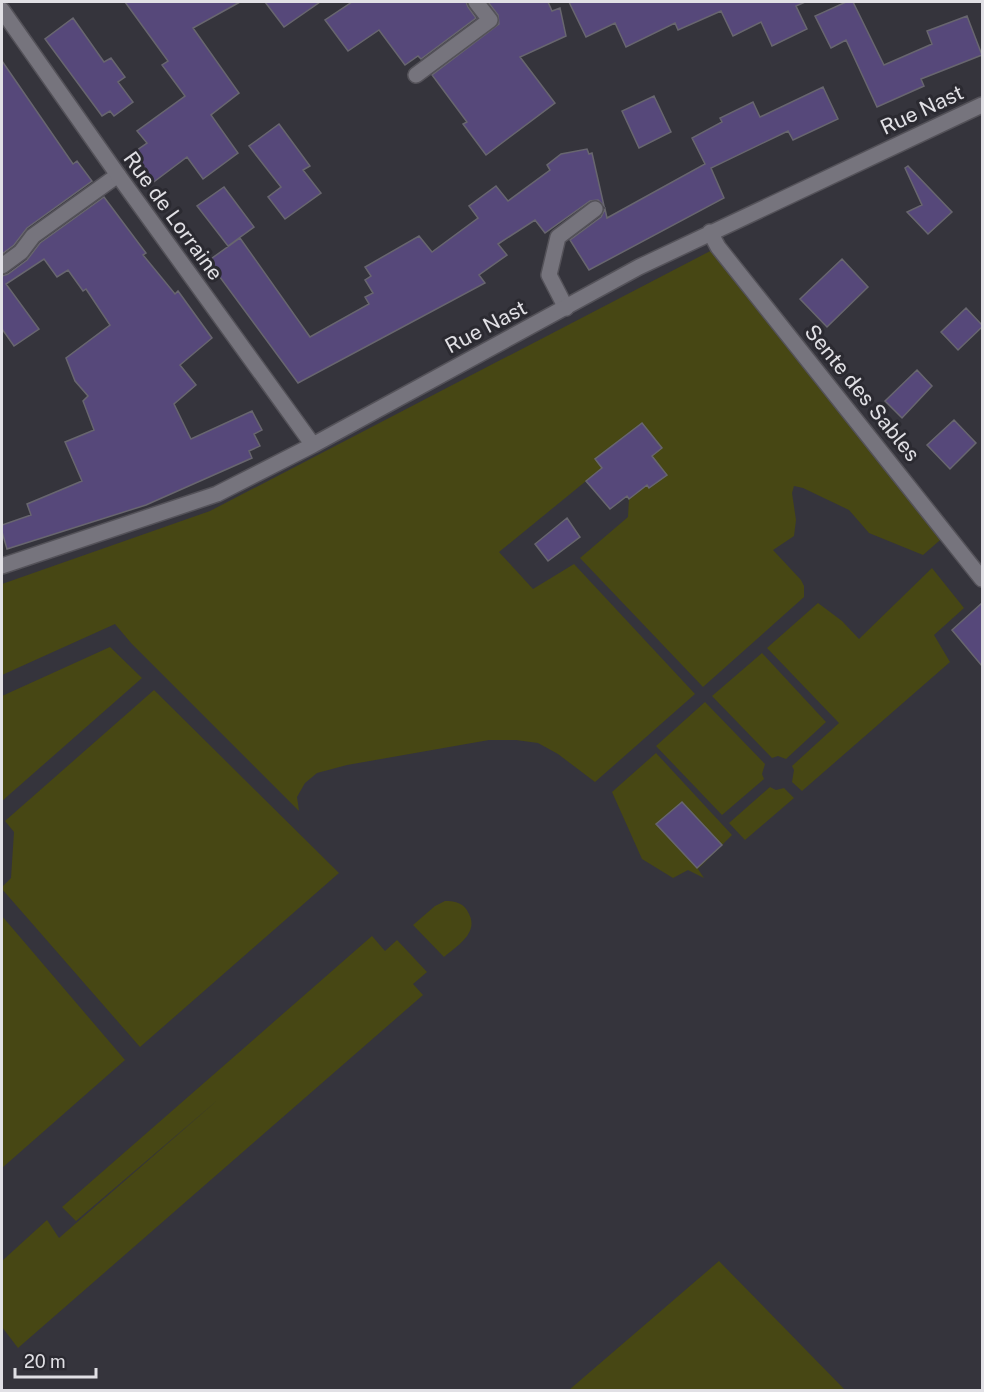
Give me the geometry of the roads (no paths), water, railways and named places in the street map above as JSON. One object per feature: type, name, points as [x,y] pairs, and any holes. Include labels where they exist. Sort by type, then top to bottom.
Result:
[{"type":"street","points":[[416,75],[490,20],[476,2]]},
{"type":"street","name":"Rue de Lorraine","points":[[2,10],[313,445]]},
{"type":"street","name":"Rue Nast","points":[[2,566],[217,495],[639,267],[982,105]]},
{"type":"street","points":[[2,266],[21,252],[33,236],[118,175]]},
{"type":"street","points":[[566,308],[549,275],[558,237],[595,209]]},
{"type":"street","name":"Sente des Sables","points":[[710,232],[718,247],[982,579]]}]
